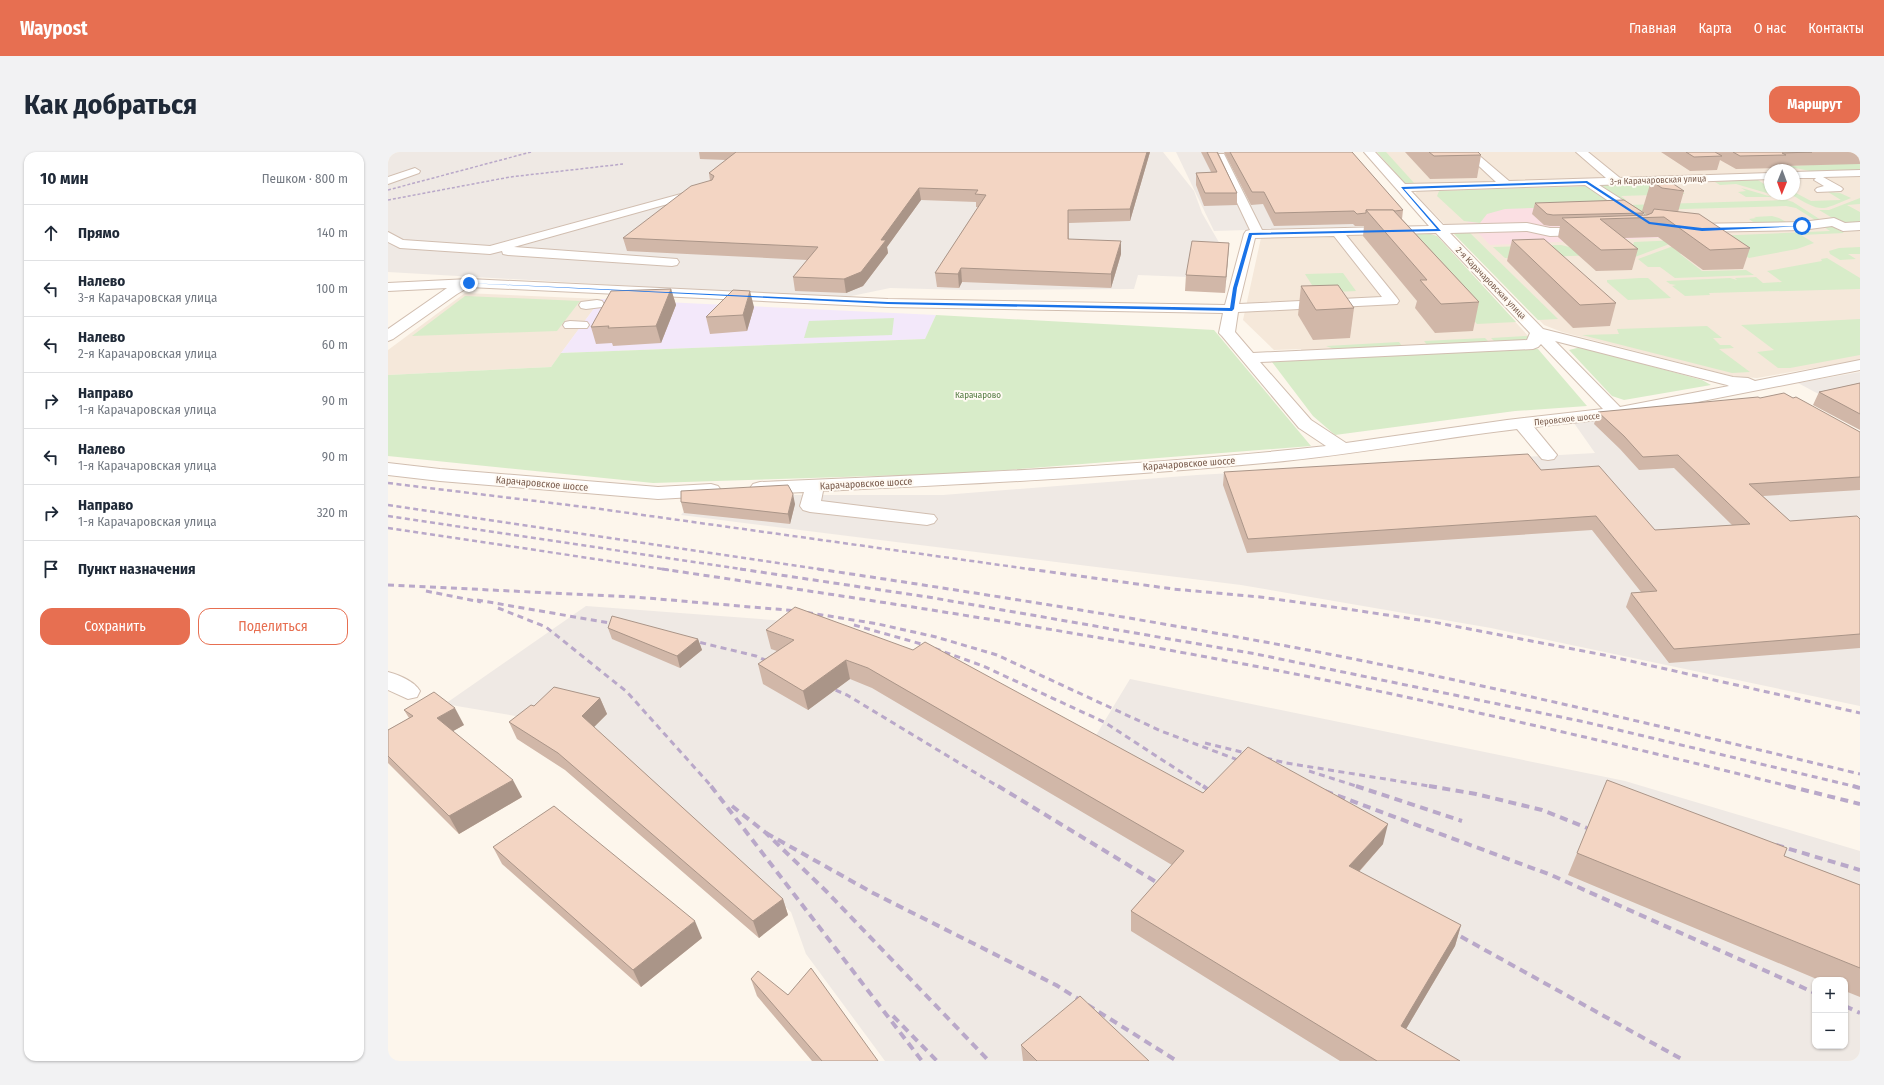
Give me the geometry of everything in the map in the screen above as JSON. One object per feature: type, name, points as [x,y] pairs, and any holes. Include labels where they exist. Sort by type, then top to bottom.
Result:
[{"type":"street","name":"2-я Карачаровская улица","points":[[1369,152],[1440,230],[1616,413]]},
{"type":"street","points":[[1469,152],[1507,185]]},
{"type":"street","points":[[1581,152],[1617,181]]},
{"type":"street","points":[[1220,156],[1258,234]]},
{"type":"street","points":[[1718,165],[1738,177]]},
{"type":"street","points":[[388,181],[415,171]]},
{"type":"street","points":[[1800,175],[1860,173]]},
{"type":"street","points":[[1810,175],[1837,189],[1821,190]]},
{"type":"street","name":"3-я Карачаровская улица","points":[[1402,188],[1764,176]]},
{"type":"street","points":[[1587,182],[1649,223]]},
{"type":"street","points":[[490,250],[710,189]]},
{"type":"street","points":[[1681,227],[1702,229],[1802,226],[1834,222],[1843,227],[1860,226]]},
{"type":"street","points":[[1343,449],[1305,424],[1227,333],[1235,288],[1250,234],[1338,233],[1527,227],[1550,232],[1603,230]]},
{"type":"street","points":[[388,288],[461,281],[716,300],[1232,309],[1246,307],[1392,301],[1338,233]]},
{"type":"street","points":[[388,236],[400,244],[672,262]]},
{"type":"street","points":[[392,331],[452,290],[461,281]]},
{"type":"street","points":[[1250,358],[1533,344],[1538,332],[1733,382],[1759,384],[1780,396]]},
{"type":"street","name":"Перовское шоссе","points":[[1343,449],[1522,424],[1616,413],[1721,393],[1759,384],[1860,366]]},
{"type":"street","points":[[1522,424],[1548,456]]},
{"type":"street","name":"Карачаровское шоссе","points":[[388,469],[440,475],[658,493],[984,478],[1264,458],[1343,449]]},
{"type":"street","points":[[815,486],[810,506],[927,519]]},
{"type":"shaded area","points":[[388,152],[1163,152],[1194,191],[1202,213],[1228,258],[1188,277],[1138,275],[1134,289],[966,290],[890,288],[842,298],[388,272]]},
{"type":"shaded area","points":[[1176,152],[1346,152],[1405,225],[1214,231]]},
{"type":"shaded area","points":[[1377,152],[1860,152],[1860,171],[1800,173],[1800,164],[1764,164],[1764,174],[1406,185]]},
{"type":"shaded area","points":[[1860,175],[1860,360],[1757,378],[1732,376],[1562,332],[1544,325],[1415,194],[1418,190],[1764,178],[1764,200],[1800,200],[1800,178]]},
{"type":"shaded area","points":[[1591,186],[1676,237],[1490,245],[1438,192]]},
{"type":"shaded area","points":[[1427,233],[1437,236],[1530,338],[1531,341],[1303,354],[1301,349],[1274,350],[1243,320],[1261,238]]},
{"type":"shaded area","points":[[465,293],[601,299],[551,367],[388,375],[388,350]]},
{"type":"shaded area","points":[[601,299],[936,315],[925,339],[561,353]]},
{"type":"shaded area","points":[[1860,372],[1860,416],[1798,383]]},
{"type":"shaded area","points":[[1771,398],[1860,449],[1860,706],[1491,628],[1241,585],[681,515],[699,495],[943,495],[1197,475],[1595,453],[1574,423]]},
{"type":"shaded area","points":[[586,606],[799,622],[1095,737],[1130,679],[1625,781],[1860,851],[1860,1061],[885,1061],[806,954],[791,912],[600,739],[527,718],[445,704]]},
{"type":"green space","points":[[1377,152],[1386,152],[1415,184],[1406,185]]},
{"type":"green space","points":[[1776,159],[1786,164],[1776,164],[1761,161]]},
{"type":"green space","points":[[1860,163],[1860,170],[1810,171],[1800,169],[1800,166]]},
{"type":"green space","points":[[1758,180],[1764,184],[1764,192],[1736,184],[1720,185],[1715,182]]},
{"type":"green space","points":[[1669,183],[1685,194],[1621,196],[1626,200],[1623,202],[1597,185]]},
{"type":"green space","points":[[1589,186],[1615,205],[1505,209],[1487,214],[1480,223],[1464,221],[1437,196],[1439,191]]},
{"type":"green space","points":[[1741,188],[1764,195],[1764,197],[1746,197],[1738,192],[1746,191]]},
{"type":"green space","points":[[1828,192],[1840,193],[1851,198],[1826,208],[1815,207],[1800,200],[1800,195],[1811,201],[1841,200]]},
{"type":"green space","points":[[1860,198],[1860,204],[1847,205],[1860,212],[1860,224],[1841,223],[1819,210],[1829,210]]},
{"type":"green space","points":[[1787,200],[1793,202],[1821,220],[1815,220],[1796,208],[1786,206],[1649,210],[1652,221],[1628,205]]},
{"type":"green space","points":[[1772,216],[1788,223],[1756,224],[1749,219],[1756,218],[1754,217]]},
{"type":"green space","points":[[1826,225],[1834,227],[1844,233],[1801,235],[1814,243],[1797,249],[1749,258],[1739,252],[1689,237],[1830,231],[1824,227]]},
{"type":"green space","points":[[1469,232],[1558,319],[1538,320],[1453,233]]},
{"type":"green space","points":[[1427,233],[1437,236],[1516,322],[1477,324],[1399,234]]},
{"type":"green space","points":[[1680,240],[1635,257],[1630,254],[1634,242]]},
{"type":"green space","points":[[1687,241],[1720,252],[1680,254],[1702,271],[1746,270],[1754,275],[1675,278],[1660,267],[1648,267],[1638,259]]},
{"type":"green space","points":[[1561,245],[1601,255],[1505,258],[1493,247]]},
{"type":"green space","points":[[1860,247],[1860,254],[1848,254],[1856,259],[1840,260],[1830,254],[1829,251],[1839,248]]},
{"type":"green space","points":[[1827,258],[1860,278],[1860,289],[1709,293],[1710,295],[1685,296],[1672,286],[1676,285],[1670,284],[1666,281],[1730,278],[1737,280],[1735,278],[1756,277],[1763,283],[1782,282],[1767,271],[1822,261],[1821,259]]},
{"type":"green space","points":[[1343,273],[1356,291],[1317,293],[1305,274]]},
{"type":"green space","points":[[1648,278],[1671,298],[1628,300],[1607,282],[1607,280]]},
{"type":"green space","points":[[465,296],[580,301],[557,331],[412,336]]},
{"type":"green space","name":"Карачарово","points":[[936,315],[1214,330],[1311,446],[970,473],[653,483],[388,456],[388,375],[551,367],[561,353],[925,339]]},
{"type":"green space","points":[[894,318],[892,335],[804,338],[809,321]]},
{"type":"green space","points":[[1860,319],[1860,355],[1790,368],[1778,368],[1757,352],[1774,350],[1741,325]]},
{"type":"green space","points":[[1707,326],[1722,338],[1713,338],[1720,345],[1730,345],[1734,348],[1719,349],[1750,372],[1732,373],[1582,335],[1619,334],[1617,329]]},
{"type":"green space","points":[[1528,336],[1531,341],[1497,344],[1491,338]]},
{"type":"green space","points":[[1485,338],[1492,345],[1428,346],[1424,341]]},
{"type":"green space","points":[[1399,342],[1402,346],[1342,352],[1326,346]]},
{"type":"green space","points":[[1581,347],[1702,380],[1711,385],[1624,400],[1612,396],[1569,350]]},
{"type":"green space","points":[[1526,348],[1538,349],[1587,406],[1515,411],[1335,435],[1313,416],[1272,362]]},
{"type":"building","points":[[736,152],[1147,152],[1130,209],[1068,210],[1068,239],[1121,241],[1111,274],[961,268],[958,274],[935,273],[986,195],[975,194],[978,190],[919,188],[881,240],[886,240],[861,272],[844,279],[793,277],[818,247],[623,238],[691,186],[712,180],[714,176],[709,173]]},
{"type":"building","points":[[1207,152],[1217,152],[1237,193],[1205,193],[1196,173],[1217,172]]},
{"type":"building","points":[[1230,152],[1352,152],[1403,210],[1366,210],[1366,213],[1357,214],[1354,211],[1275,213],[1264,192],[1252,192]]},
{"type":"building","points":[[1429,152],[1478,152],[1481,155],[1434,156]]},
{"type":"building","points":[[1686,152],[1715,152],[1722,156],[1694,157]]},
{"type":"building","points":[[1733,152],[1812,152],[1782,153],[1786,155],[1740,156]]},
{"type":"building","points":[[1651,181],[1669,181],[1684,191],[1662,188]]},
{"type":"building","points":[[1624,200],[1644,213],[1553,215],[1547,214],[1535,203]]},
{"type":"building","points":[[1654,209],[1699,214],[1750,248],[1710,250],[1664,217],[1600,219],[1638,249],[1601,250],[1562,218],[1647,215],[1652,213]]},
{"type":"building","points":[[1366,210],[1393,210],[1479,302],[1441,304],[1420,280],[1427,280]]},
{"type":"building","points":[[1544,239],[1616,303],[1580,305],[1512,240]]},
{"type":"building","points":[[1192,241],[1229,243],[1226,277],[1186,275]]},
{"type":"building","points":[[1338,285],[1354,308],[1316,310],[1301,286]]},
{"type":"building","points":[[671,289],[656,326],[608,328],[609,326],[591,327],[611,291]]},
{"type":"building","points":[[733,290],[750,291],[743,315],[706,317]]},
{"type":"building","points":[[1860,383],[1860,414],[1819,392]]},
{"type":"building","points":[[1784,393],[1793,398],[1796,397],[1860,432],[1860,477],[1749,484],[1790,521],[1857,516],[1860,519],[1860,634],[1674,649],[1631,593],[1657,591],[1596,516],[1248,539],[1224,472],[1528,454],[1541,470],[1599,466],[1655,530],[1750,524],[1678,455],[1643,457],[1624,436],[1598,412],[1760,398]]},
{"type":"building","points":[[788,485],[793,494],[788,514],[681,502],[681,491]]},
{"type":"building","points":[[795,607],[913,650],[925,642],[1203,793],[1248,747],[1388,824],[1349,866],[1461,925],[1401,1026],[1460,1061],[1377,1061],[1131,911],[1184,851],[868,668],[846,660],[803,691],[758,664],[794,640],[766,630]]},
{"type":"building","points":[[612,616],[698,639],[677,656],[608,628]]},
{"type":"building","points":[[554,687],[600,698],[582,716],[783,899],[753,921],[558,753],[509,722],[531,705],[534,706]]},
{"type":"building","points":[[434,692],[455,708],[437,718],[513,780],[449,816],[388,756],[388,730],[413,716],[404,710]]},
{"type":"building","points":[[1607,780],[1787,848],[1784,856],[1860,885],[1860,968],[1577,853]]},
{"type":"building","points":[[554,806],[695,921],[633,970],[493,847]]},
{"type":"building","points":[[811,968],[878,1061],[822,1061],[751,979],[758,971],[788,995]]},
{"type":"building","points":[[1080,996],[1149,1061],[1037,1061],[1021,1045]]},
{"type":"railway","points":[[388,190],[531,152]]},
{"type":"railway","points":[[388,200],[510,177],[623,164]]},
{"type":"railway","points":[[388,483],[593,508],[1036,570]]},
{"type":"railway","points":[[388,505],[825,570]]},
{"type":"railway","points":[[388,516],[747,570]]},
{"type":"railway","points":[[388,528],[669,570]]},
{"type":"railway","points":[[662,569],[997,620],[1164,649],[1330,681],[1619,745],[1792,787]]},
{"type":"railway","points":[[740,569],[928,597],[1256,654],[1585,722],[1854,786]]},
{"type":"railway","points":[[818,569],[1077,609],[1334,655],[1532,697],[1860,774]]},
{"type":"railway","points":[[1029,569],[1173,589],[1260,597],[1433,622],[1604,655],[1860,713]]},
{"type":"railway","points":[[388,585],[635,597],[798,611],[878,624],[936,637],[997,655],[1161,731],[1246,763]]},
{"type":"railway","points":[[426,591],[481,602]]},
{"type":"railway","points":[[477,600],[621,625]]},
{"type":"railway","points":[[498,608],[546,627],[627,692],[712,787]]},
{"type":"railway","points":[[854,625],[925,645],[983,666],[1104,722],[1204,787]]},
{"type":"railway","points":[[690,640],[756,656],[774,664]]},
{"type":"railway","points":[[826,686],[847,695],[999,787]]},
{"type":"railway","points":[[1205,743],[1286,763],[1433,787]]},
{"type":"railway","points":[[1309,771],[1359,787]]},
{"type":"railway","points":[[711,786],[922,1061]]},
{"type":"railway","points":[[998,786],[1166,888]]},
{"type":"railway","points":[[1203,786],[1216,795]]},
{"type":"railway","points":[[1356,786],[1462,821]]},
{"type":"railway","points":[[1788,786],[1792,787]]},
{"type":"railway","points":[[1854,786],[1860,788]]},
{"type":"railway","points":[[1433,787],[1476,794],[1542,810],[1587,828]]},
{"type":"railway","points":[[1792,787],[1860,804]]},
{"type":"railway","points":[[1325,791],[1551,875],[1812,992]]},
{"type":"railway","points":[[732,806],[766,833]]},
{"type":"railway","points":[[766,833],[873,893],[1056,985],[1177,1061]]},
{"type":"railway","points":[[766,833],[826,891],[989,1061]]},
{"type":"railway","points":[[1776,845],[1860,870]]},
{"type":"railway","points":[[1449,930],[1685,1061]]},
{"type":"railway","points":[[1848,1007],[1860,1013]]},
{"type":"railway","points":[[893,1016],[937,1061]]},
{"type":"route","points":[[469,283],[888,303],[1232,309],[1235,288],[1250,234],[1440,230],[1402,188],[1587,182],[1649,223],[1702,229],[1802,226]]}]
